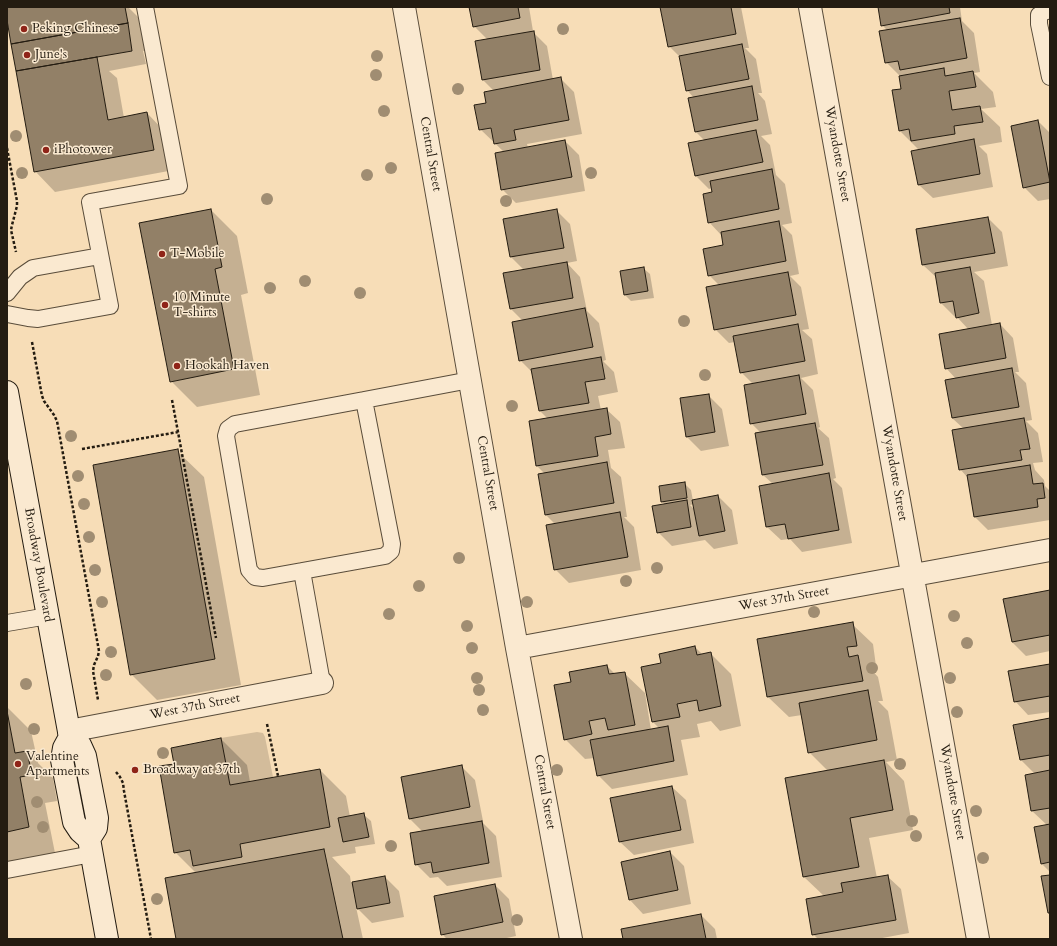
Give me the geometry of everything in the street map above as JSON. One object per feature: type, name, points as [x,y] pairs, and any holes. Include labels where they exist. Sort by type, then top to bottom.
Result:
[{"type":"street","name":"Central Street","points":[[404,7],[571,939]]},
{"type":"street","name":"Wyandotte Street","points":[[810,7],[978,939]]},
{"type":"street","name":"Broadway Boulevard","points":[[7,392],[69,734]]},
{"type":"street","name":"West 37th Street","points":[[518,648],[1050,550]]},
{"type":"street","name":"West 37th Street","points":[[69,734],[322,683]]},
{"type":"street","points":[[69,734],[62,760],[74,822],[90,846],[108,939]]},
{"type":"lane","points":[[7,314],[38,319],[110,306],[90,202],[179,186],[145,7]]},
{"type":"lane","points":[[1050,10],[1039,16],[1039,24],[1050,77]]},
{"type":"lane","points":[[7,293],[20,277],[33,268],[100,256]]},
{"type":"lane","points":[[364,400],[392,544],[391,551],[385,556],[262,578],[255,577],[249,570],[226,436],[228,429],[235,424],[470,380]]},
{"type":"lane","points":[[302,571],[322,683]]},
{"type":"lane","points":[[7,623],[48,616]]},
{"type":"lane","points":[[7,870],[90,846]]},
{"type":"path","points":[[7,148],[17,201],[12,225],[15,250]]},
{"type":"path","points":[[37,365],[42,396],[57,421],[99,651],[93,671],[98,698]]},
{"type":"path","points":[[172,400],[216,638]]},
{"type":"path","points":[[82,449],[178,432]]},
{"type":"path","points":[[267,724],[278,776]]},
{"type":"path","points":[[113,768],[123,783],[150,939]]},
{"type":"shaded area","points":[[257,732],[263,733],[265,737],[273,777],[230,785],[221,738]]},
{"type":"building","points":[[7,7],[125,7],[128,23],[11,44],[7,20]]},
{"type":"building","points":[[469,7],[518,7],[520,18],[473,27]]},
{"type":"building","points":[[660,7],[731,7],[736,34],[668,47]]},
{"type":"building","points":[[878,7],[949,7],[950,13],[881,26]]},
{"type":"building","points":[[960,18],[967,58],[900,70],[898,61],[885,63],[879,31]]},
{"type":"building","points":[[128,23],[132,51],[16,71],[11,44]]},
{"type":"building","points":[[534,31],[540,70],[482,80],[475,41]]},
{"type":"building","points":[[742,44],[749,79],[686,91],[679,56]]},
{"type":"building","points":[[97,57],[108,120],[147,112],[154,150],[34,172],[16,71]]},
{"type":"building","points":[[944,68],[945,76],[973,71],[976,87],[949,91],[952,110],[980,106],[983,122],[954,126],[955,134],[911,141],[909,129],[899,131],[892,90],[901,89],[899,76]]},
{"type":"building","points":[[561,77],[569,120],[514,130],[516,140],[494,144],[491,128],[479,130],[474,105],[486,103],[484,92]]},
{"type":"building","points":[[752,86],[758,120],[695,132],[688,98]]},
{"type":"building","points":[[1038,120],[1050,182],[1023,188],[1011,126]]},
{"type":"building","points":[[756,130],[763,162],[695,176],[688,143]]},
{"type":"building","points":[[974,139],[980,174],[918,185],[911,151]]},
{"type":"building","points":[[565,140],[572,177],[501,190],[495,153]]},
{"type":"building","points":[[772,169],[779,209],[708,223],[703,194],[712,192],[710,181]]},
{"type":"building","points":[[211,209],[222,267],[215,269],[234,369],[170,382],[139,223]]},
{"type":"building","points":[[557,209],[564,248],[510,257],[503,219]]},
{"type":"building","points":[[988,217],[995,253],[922,265],[916,229]]},
{"type":"building","points":[[779,221],[786,261],[708,276],[703,249],[723,245],[721,232]]},
{"type":"building","points":[[567,262],[573,298],[510,309],[503,273]]},
{"type":"building","points":[[644,267],[648,291],[624,295],[620,271]]},
{"type":"building","points":[[970,267],[979,313],[956,318],[953,301],[940,303],[935,273]]},
{"type":"building","points":[[788,272],[796,315],[714,330],[706,287]]},
{"type":"building","points":[[585,308],[593,347],[519,361],[512,322]]},
{"type":"building","points":[[1000,323],[1006,358],[945,369],[939,334]]},
{"type":"building","points":[[798,324],[805,361],[740,373],[733,336]]},
{"type":"building","points":[[601,357],[605,379],[585,382],[589,403],[539,411],[531,369]]},
{"type":"building","points":[[1012,368],[1019,407],[952,418],[945,380]]},
{"type":"building","points":[[799,375],[806,414],[750,424],[744,385]]},
{"type":"building","points":[[709,394],[715,432],[686,437],[680,398]]},
{"type":"building","points":[[607,408],[611,434],[595,437],[598,456],[536,466],[529,421]]},
{"type":"building","points":[[1024,418],[1030,449],[1020,450],[1022,460],[959,470],[952,430]]},
{"type":"building","points":[[815,423],[823,465],[762,475],[755,433]]},
{"type":"building","points":[[178,449],[215,659],[130,675],[93,465]]},
{"type":"building","points":[[607,462],[614,503],[545,515],[538,474]]},
{"type":"building","points":[[1030,465],[1033,484],[1043,483],[1045,498],[1037,499],[1038,507],[974,517],[967,475]]},
{"type":"building","points":[[829,473],[839,530],[788,539],[785,524],[766,527],[759,486]]},
{"type":"building","points":[[685,482],[687,498],[661,502],[659,486]]},
{"type":"building","points":[[718,495],[725,531],[699,536],[692,500]]},
{"type":"building","points":[[687,500],[691,527],[657,533],[652,506]]},
{"type":"building","points":[[620,512],[628,557],[554,570],[546,525]]},
{"type":"building","points":[[1050,590],[1050,635],[1012,642],[1003,599]]},
{"type":"building","points":[[853,622],[857,646],[847,647],[849,657],[858,655],[863,681],[767,697],[757,639]]},
{"type":"building","points":[[695,646],[697,655],[711,652],[721,706],[699,711],[697,700],[677,704],[680,717],[652,722],[641,667],[661,663],[659,654]]},
{"type":"building","points":[[1050,664],[1050,696],[1014,702],[1008,671]]},
{"type":"building","points":[[607,665],[609,674],[625,672],[635,725],[608,730],[605,718],[589,721],[592,734],[564,740],[554,685],[571,682],[569,672]]},
{"type":"building","points":[[868,690],[877,740],[808,753],[799,703]]},
{"type":"building","name":"Valentine Apartments","points":[[7,711],[15,753],[27,751],[32,775],[20,777],[29,827],[7,832]]},
{"type":"building","points":[[1050,718],[1050,755],[1020,760],[1013,725]]},
{"type":"building","points":[[668,726],[674,761],[597,776],[590,740]]},
{"type":"building","points":[[221,738],[230,785],[320,769],[330,827],[240,844],[242,857],[193,866],[190,850],[174,853],[159,766],[174,764],[171,748]]},
{"type":"building","points":[[884,760],[893,810],[850,818],[859,867],[803,877],[785,778]]},
{"type":"building","points":[[462,765],[470,807],[409,819],[401,777]]},
{"type":"building","points":[[1050,770],[1050,808],[1031,811],[1025,775]]},
{"type":"building","points":[[672,786],[681,830],[619,842],[610,798]]},
{"type":"building","points":[[364,813],[369,837],[343,842],[338,818]]},
{"type":"building","points":[[482,821],[489,863],[433,873],[431,862],[415,865],[410,833]]},
{"type":"building","points":[[1050,824],[1050,862],[1041,864],[1034,827]]},
{"type":"building","points":[[324,849],[343,939],[176,939],[165,878]]},
{"type":"building","points":[[670,851],[678,890],[629,900],[621,862]]},
{"type":"building","points":[[888,875],[896,920],[812,935],[806,899],[843,892],[841,883]]},
{"type":"building","points":[[1050,875],[1050,913],[1048,913],[1041,876]]},
{"type":"building","points":[[385,876],[390,903],[357,909],[352,882]]},
{"type":"building","points":[[495,884],[503,922],[441,935],[434,896]]},
{"type":"building","points":[[701,914],[706,939],[623,939],[621,929]]},
{"type":"place","name":"Peking Chinese","points":[[24,29]]},
{"type":"place","name":"June's","points":[[27,55]]},
{"type":"place","name":"iPhotower","points":[[46,150]]},
{"type":"place","name":"T-Mobile","points":[[162,254]]},
{"type":"place","name":"10 Minute T-shirts","points":[[165,305]]},
{"type":"place","name":"Hookah Haven","points":[[177,366]]},
{"type":"place","name":"Valentine Apartments","points":[[18,764]]},
{"type":"place","name":"Broadway at 37th","points":[[135,770]]}]
